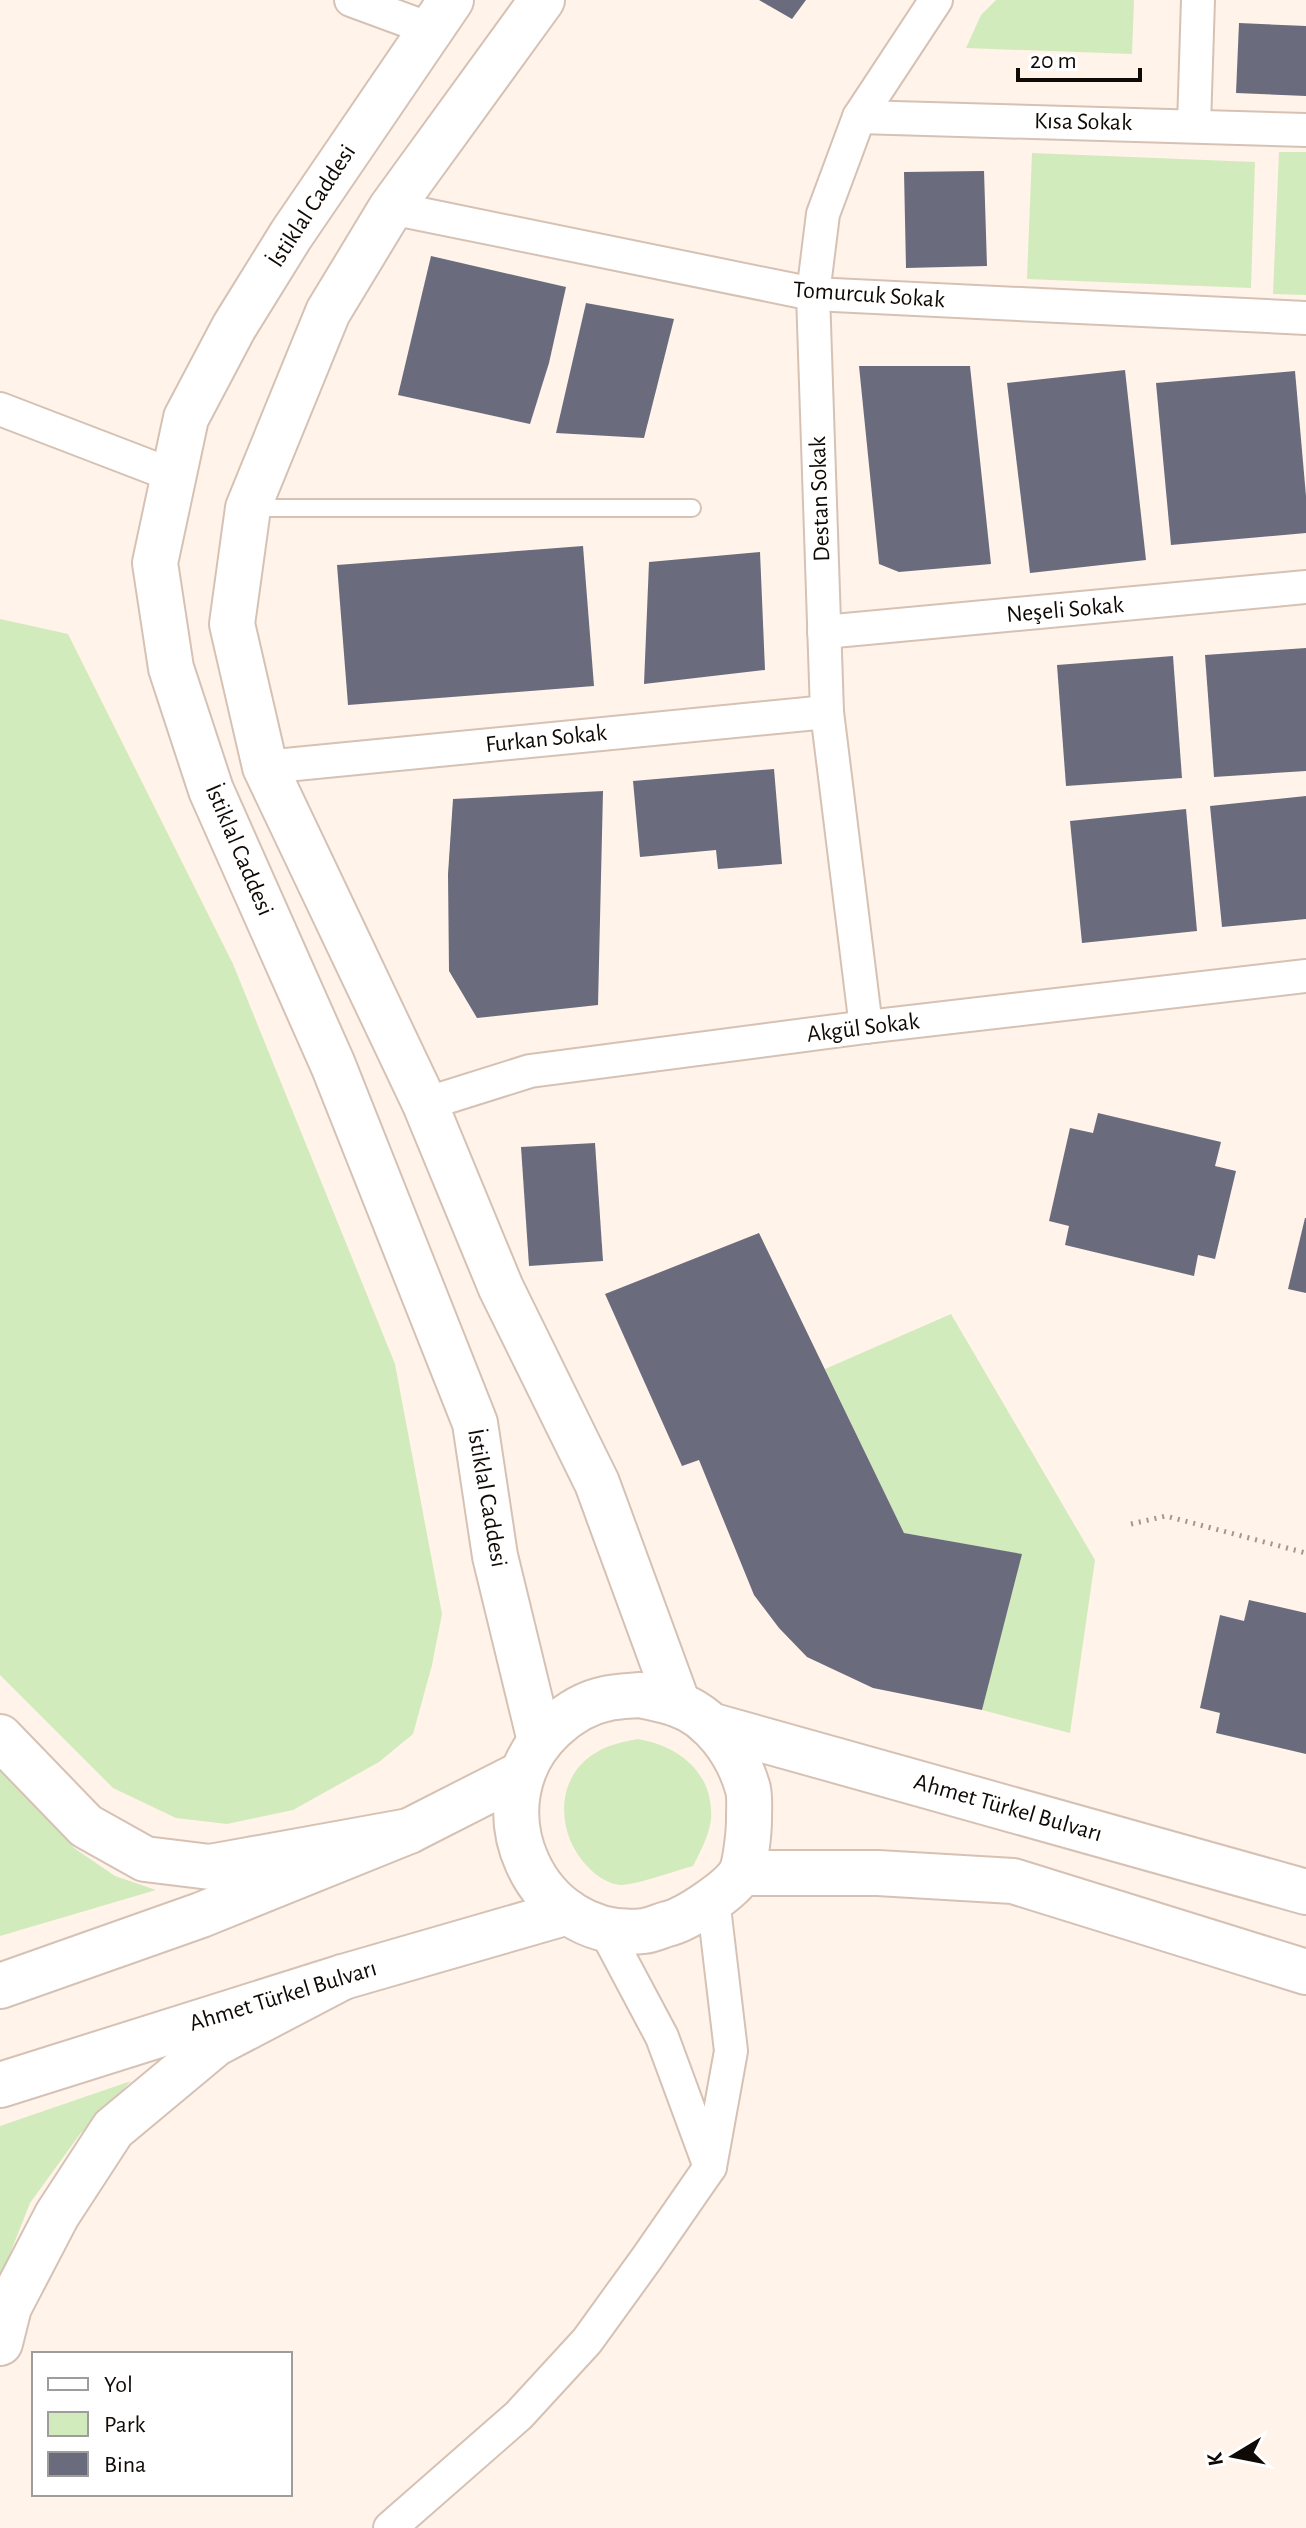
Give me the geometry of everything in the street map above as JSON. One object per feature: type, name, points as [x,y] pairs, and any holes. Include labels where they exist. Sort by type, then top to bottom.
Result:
[{"type":"main road","points":[[530,1758],[515,1813],[521,1850],[539,1885],[586,1920],[643,1931],[656,1928],[681,1921],[727,1886],[749,1831],[749,1792],[735,1755],[694,1714],[597,1483],[501,1288],[425,1104],[265,767],[232,624],[248,508],[328,312],[391,208],[542,0]]},
{"type":"main road","name":"İstiklal Caddesi","points":[[440,14],[291,235],[234,327],[186,418],[155,563],[171,668],[211,790],[333,1065],[475,1423],[530,1758]]},
{"type":"main road","points":[[0,1986],[201,1915],[409,1831],[530,1758],[568,1715],[603,1699],[641,1695],[694,1714]]},
{"type":"main road","name":"Ahmet Türkel Bulvarı","points":[[694,1714],[1306,1892]]},
{"type":"main road","points":[[0,1737],[86,1826],[145,1859],[210,1867],[409,1831]]},
{"type":"main road","points":[[727,1886],[878,1873],[1013,1881],[1306,1972]]},
{"type":"main road","name":"Ahmet Türkel Bulvarı","points":[[0,2085],[343,1977],[586,1920]]},
{"type":"main road","points":[[0,2343],[9,2307],[57,2215],[113,2129],[215,2044],[343,1977]]},
{"type":"street","points":[[351,0],[440,14]]},
{"type":"street","points":[[1194,125],[1198,0]]},
{"type":"street","name":"Destan Sokak","points":[[866,1027],[827,712],[813,294],[823,214],[859,117],[934,1]]},
{"type":"street","name":"Kısa Sokak","points":[[859,117],[1306,130]]},
{"type":"street","name":"Tomurcuk Sokak","points":[[391,208],[813,294],[1306,318]]},
{"type":"street","points":[[0,409],[172,475]]},
{"type":"street","name":"Neşeli Sokak","points":[[824,632],[1306,587]]},
{"type":"street","name":"Furkan Sokak","points":[[265,767],[827,712]]},
{"type":"street","name":"Akgül Sokak","points":[[425,1104],[530,1071],[866,1027],[1306,976]]},
{"type":"street","points":[[390,2528],[519,2415],[587,2341],[710,2167],[731,2051],[727,1886]]},
{"type":"street","points":[[586,1920],[662,2037],[710,2167]]},
{"type":"lane","points":[[248,508],[692,508]]},
{"type":"path","points":[[1131,1524],[1166,1516],[1306,1553]]},
{"type":"green space","points":[[996,0],[1134,0],[1132,54],[966,48],[981,15]]},
{"type":"green space","points":[[1279,152],[1306,152],[1306,295],[1273,294]]},
{"type":"green space","points":[[1032,153],[1255,162],[1251,288],[1027,279]]},
{"type":"green space","points":[[0,619],[68,634],[233,964],[395,1364],[442,1614],[432,1665],[413,1734],[379,1762],[293,1810],[227,1824],[176,1818],[113,1788],[0,1675]]},
{"type":"green space","points":[[951,1314],[1095,1560],[1070,1733],[982,1710],[1021,1554],[904,1533],[825,1369]]},
{"type":"green space","points":[[638,1739],[667,1748],[691,1764],[707,1788],[711,1819],[693,1866],[617,1885],[596,1874],[578,1855],[565,1824],[566,1791],[583,1763],[597,1752]]},
{"type":"green space","points":[[0,1763],[74,1848],[115,1876],[156,1890],[0,1936]]},
{"type":"green space","points":[[131,2081],[80,2134],[30,2203],[0,2279],[0,2126]]},
{"type":"building","points":[[759,0],[806,0],[792,19]]},
{"type":"building","points":[[1239,23],[1306,26],[1306,96],[1236,93]]},
{"type":"building","points":[[984,171],[987,266],[906,268],[904,172]]},
{"type":"building","points":[[431,256],[566,287],[549,363],[530,424],[398,395]]},
{"type":"building","points":[[586,303],[674,319],[644,438],[556,433]]},
{"type":"building","points":[[859,366],[970,366],[991,564],[899,572],[879,564]]},
{"type":"building","points":[[1125,370],[1146,560],[1030,573],[1007,383]]},
{"type":"building","points":[[1295,371],[1306,496],[1306,533],[1171,545],[1156,383]]},
{"type":"building","points":[[583,546],[594,686],[348,705],[337,565]]},
{"type":"building","points":[[760,552],[765,670],[644,684],[649,562]]},
{"type":"building","points":[[1306,648],[1306,771],[1214,777],[1205,655]]},
{"type":"building","points":[[1173,656],[1182,778],[1066,786],[1057,665]]},
{"type":"building","points":[[774,769],[782,864],[718,869],[716,850],[640,857],[633,781]]},
{"type":"building","points":[[603,791],[598,1005],[477,1018],[449,971],[448,874],[453,799]]},
{"type":"building","points":[[1306,796],[1306,919],[1222,927],[1210,806]]},
{"type":"building","points":[[1186,809],[1197,931],[1082,943],[1070,821]]},
{"type":"building","points":[[1098,1113],[1221,1142],[1215,1166],[1236,1171],[1215,1259],[1198,1255],[1194,1276],[1065,1245],[1069,1226],[1049,1221],[1070,1128],[1093,1133]]},
{"type":"building","points":[[595,1143],[603,1261],[529,1266],[521,1147]]},
{"type":"building","points":[[1306,1218],[1306,1293],[1288,1289]]},
{"type":"building","points":[[759,1233],[904,1533],[1022,1554],[982,1710],[873,1688],[807,1657],[779,1628],[754,1595],[699,1460],[682,1466],[605,1294]]},
{"type":"building","points":[[1249,1600],[1306,1613],[1306,1754],[1216,1733],[1220,1713],[1200,1708],[1220,1615],[1244,1621]]}]
